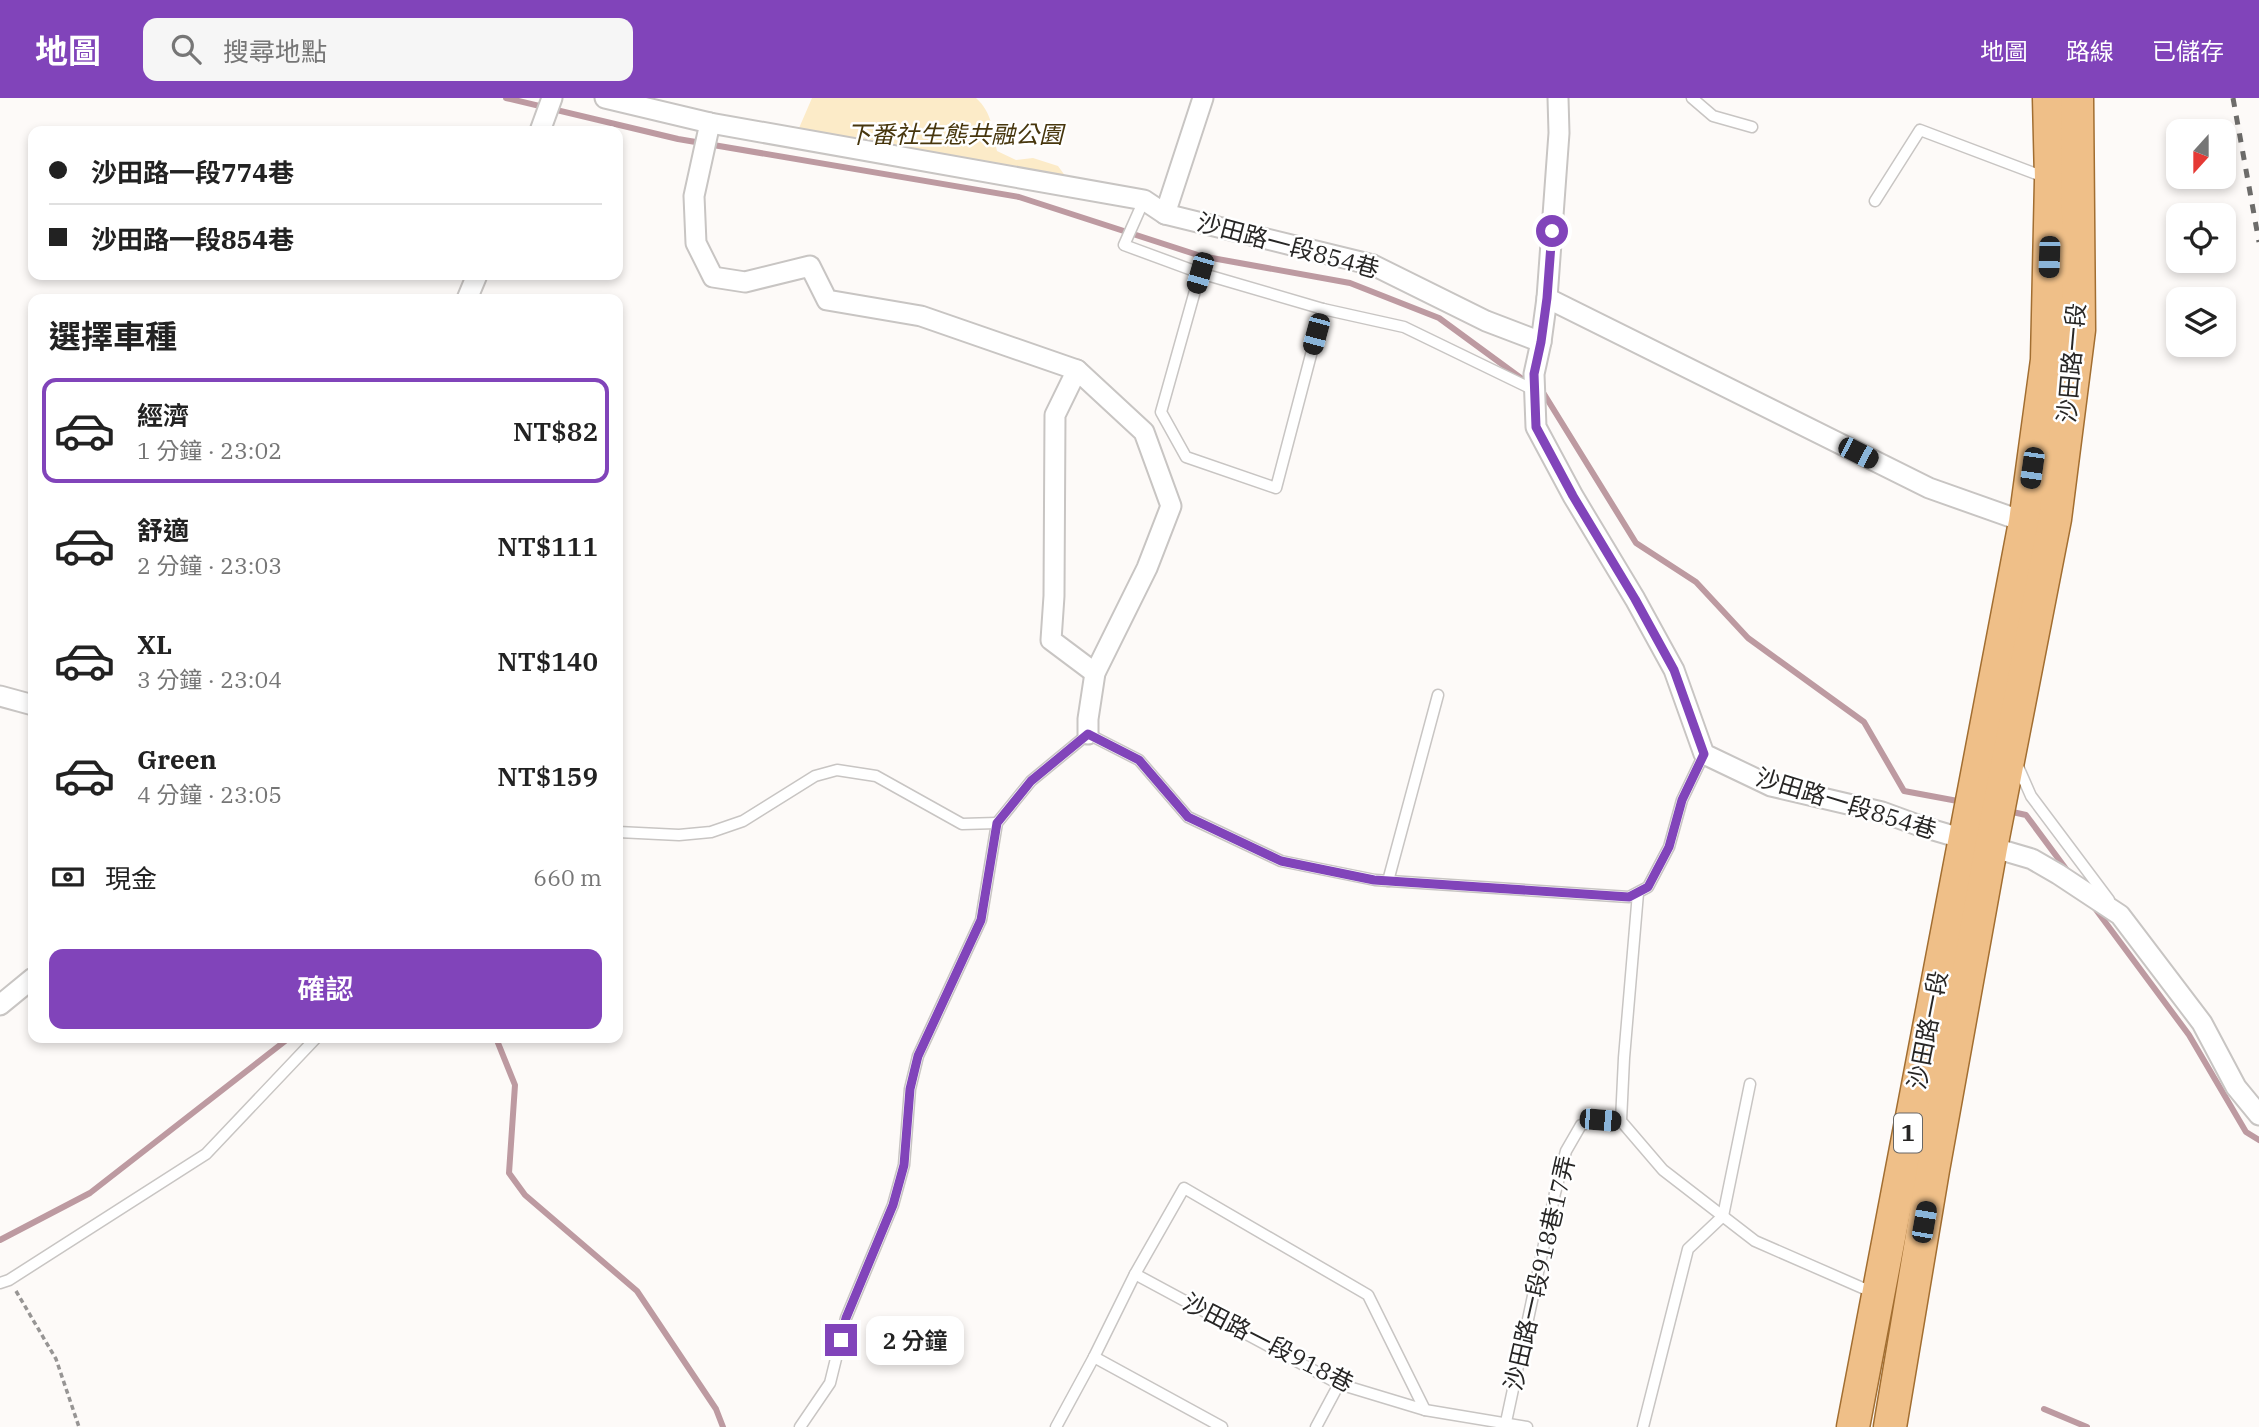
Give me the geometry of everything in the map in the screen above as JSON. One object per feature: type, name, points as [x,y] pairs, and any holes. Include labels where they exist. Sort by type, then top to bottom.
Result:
[{"type":"main road","name":"沙田路一段","points":[[1989,785],[2047,360],[2051,180],[2049,98]]},
{"type":"main road","name":"沙田路一段","points":[[1989,785],[2010,748],[2055,519],[2079,330],[2077,98]]},
{"type":"main road","name":"1","points":[[1978,844],[1989,785]]},
{"type":"main road","name":"沙田路一段","points":[[1853,1427],[1878,1294],[1978,844]]},
{"type":"main road","name":"沙田路一段","points":[[1890,1427],[1933,1170],[1978,844]]},
{"type":"street","points":[[542,126],[552,98]]},
{"type":"street","name":"沙田路一段854巷","points":[[604,98],[710,123],[1144,200],[1165,214],[1373,265],[1486,321],[1541,342]]},
{"type":"street","points":[[1165,214],[1203,98]]},
{"type":"street","points":[[1558,98],[1559,134],[1547,298],[1534,374],[1536,427],[1674,670],[1704,754]]},
{"type":"street","points":[[710,123],[694,196],[696,243],[713,277],[745,282],[810,266],[827,300],[921,316],[1077,370],[1143,432],[1171,506],[1147,568],[1095,673],[1088,734]]},
{"type":"street","points":[[1547,298],[1929,488],[2025,522]]},
{"type":"street","points":[[1077,370],[1055,415],[1054,596],[1051,640],[1095,673]]},
{"type":"street","points":[[0,696],[28,704]]},
{"type":"street","name":"沙田路一段854巷","points":[[1704,754],[1771,786],[1882,812],[2032,859],[2120,915]]},
{"type":"street","points":[[2120,915],[2202,1023],[2236,1087],[2259,1115]]},
{"type":"street","points":[[0,1005],[28,982]]},
{"type":"lane","points":[[1692,98],[1713,116],[1752,127]]},
{"type":"lane","points":[[1875,201],[1920,130],[2051,180]]},
{"type":"lane","name":"沙田路一段854巷","points":[[1144,200],[1124,245],[1200,273],[1323,309],[1404,327],[1535,390]]},
{"type":"lane","points":[[1200,273],[1161,412],[1186,457],[1276,488],[1323,309]]},
{"type":"lane","points":[[1388,881],[1438,695]]},
{"type":"lane","points":[[800,1427],[830,1383],[846,1318],[893,1205],[904,1165],[910,1089],[918,1056],[981,920],[997,823],[1031,781],[1088,734],[1139,760],[1188,817],[1281,861],[1374,880],[1629,897],[1648,887],[1669,847],[1682,800],[1704,754]]},
{"type":"lane","points":[[2010,748],[2032,796],[2120,915]]},
{"type":"lane","points":[[623,832],[678,835],[710,832],[743,821],[815,776],[836,770],[876,776],[962,824],[997,823]]},
{"type":"lane","points":[[1638,893],[1621,1121],[1663,1170],[1755,1241],[1878,1294]]},
{"type":"lane","points":[[5,1281],[206,1154],[311,1043]]},
{"type":"lane","points":[[1643,1427],[1688,1249],[1723,1216],[1750,1084]]},
{"type":"lane","name":"沙田路一段918巷17弄","points":[[1506,1422],[1566,1151],[1581,1125],[1600,1120],[1621,1121]]},
{"type":"lane","points":[[1056,1427],[1135,1274],[1184,1188],[1368,1295],[1425,1410]]},
{"type":"lane","name":"沙田路一段918巷","points":[[1135,1274],[1339,1384],[1425,1410],[1527,1427]]},
{"type":"lane","points":[[1094,1357],[1222,1427]]},
{"type":"lane","points":[[1316,1427],[1339,1384]]},
{"type":"path","points":[[5,1281],[56,1359],[79,1427]]},
{"type":"green space","name":"下番社生態共融公園","points":[[812,98],[976,98],[989,116],[997,151],[1016,160],[1033,158],[1058,166],[1069,181],[793,142]]},
{"type":"waterway","points":[[506,98],[678,139],[1019,197],[1201,256],[1350,283],[1439,318],[1529,384]]},
{"type":"waterway","points":[[1538,390],[1544,394],[1636,543],[1696,582],[1748,638],[1864,722],[1904,791],[1963,802]]},
{"type":"waterway","points":[[2008,811],[2026,815],[2069,873]]},
{"type":"waterway","points":[[2094,907],[2189,1035],[2246,1132],[2259,1140]]},
{"type":"waterway","points":[[0,1240],[90,1193],[283,1043]]},
{"type":"waterway","points":[[498,1043],[515,1085],[509,1173],[525,1195],[637,1291],[716,1409],[723,1427]]},
{"type":"waterway","points":[[2044,1409],[2087,1427]]},
{"type":"railway","points":[[2233,98],[2259,242]]},
{"type":"route","points":[[841,1340],[846,1318],[893,1205],[904,1165],[910,1089],[918,1056],[981,920],[997,823],[1031,781],[1088,734],[1139,760],[1188,817],[1281,861],[1374,880],[1629,897],[1648,887],[1669,847],[1682,800],[1704,754],[1674,670],[1536,427],[1534,374],[1547,298],[1552,231]]}]
